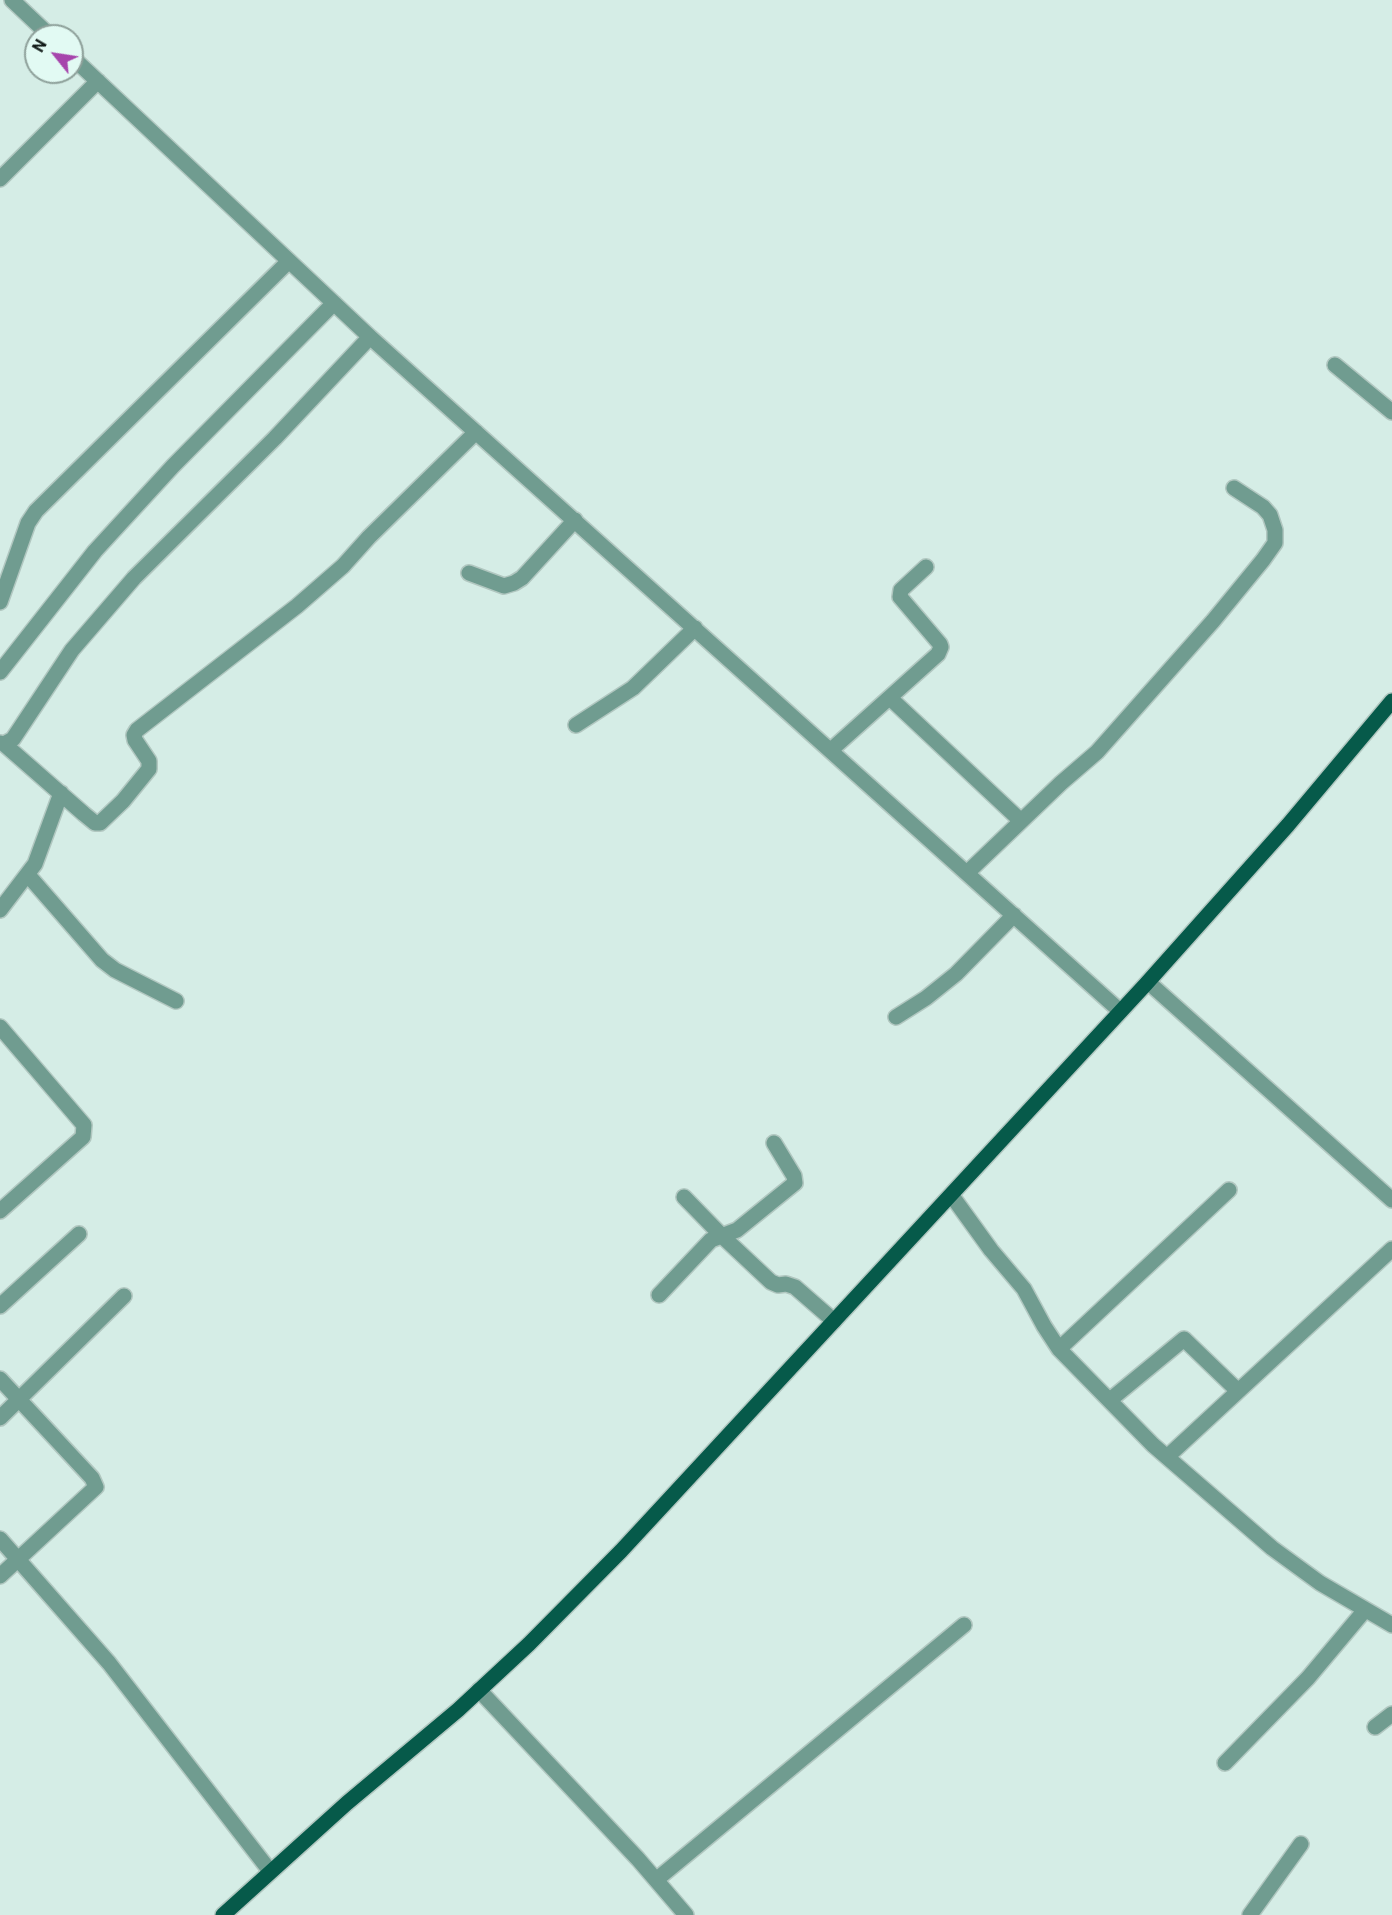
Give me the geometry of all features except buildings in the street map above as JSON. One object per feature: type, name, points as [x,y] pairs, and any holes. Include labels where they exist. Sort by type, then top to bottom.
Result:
[{"type":"main road","points":[[223,1915],[270,1870],[479,1690],[529,1644],[621,1551],[781,1381],[1148,982],[1288,825],[1392,701]]},
{"type":"street","points":[[13,0],[38,24]]},
{"type":"street","points":[[84,68],[370,337],[1120,1011]]},
{"type":"street","points":[[0,179],[98,81]]},
{"type":"street","points":[[0,602],[28,524],[36,511],[289,261]]},
{"type":"street","points":[[0,672],[95,551],[173,466],[333,303]]},
{"type":"street","points":[[370,337],[275,438],[134,578],[72,650],[13,739],[2,743],[95,823],[100,823],[123,801],[148,769],[149,761],[135,740],[134,735],[137,730],[297,606],[343,566],[369,537],[476,432]]},
{"type":"street","points":[[1335,365],[1392,412]]},
{"type":"street","points":[[967,873],[1061,783],[1097,752],[1213,621],[1275,543],[1275,530],[1270,516],[1263,507],[1234,488]]},
{"type":"street","points":[[469,573],[504,586],[514,584],[574,520]]},
{"type":"street","points":[[831,750],[933,659],[941,647],[900,597],[901,590],[926,567]]},
{"type":"street","points":[[576,725],[633,688],[695,628]]},
{"type":"street","points":[[890,698],[1021,821]]},
{"type":"street","points":[[0,910],[28,875],[41,852],[61,793]]},
{"type":"street","points":[[28,875],[102,960],[115,970],[176,1001]]},
{"type":"street","points":[[896,1017],[926,998],[956,974],[1014,915]]},
{"type":"street","points":[[1148,982],[1392,1200]]},
{"type":"street","points":[[0,1027],[84,1125],[83,1137],[0,1211]]},
{"type":"street","points":[[659,1295],[711,1240],[737,1230],[795,1183],[794,1176],[774,1143]]},
{"type":"street","points":[[1059,1349],[1228,1190]]},
{"type":"street","points":[[951,1196],[991,1250],[1024,1289],[1059,1349],[1167,1457],[1272,1548],[1320,1583],[1392,1625]]},
{"type":"street","points":[[684,1197],[771,1282],[778,1286],[786,1284],[795,1287],[834,1321]]},
{"type":"street","points":[[0,1306],[79,1234]]},
{"type":"street","points":[[1167,1457],[1392,1249]]},
{"type":"street","points":[[0,1418],[124,1296]]},
{"type":"street","points":[[1110,1400],[1184,1339],[1238,1391]]},
{"type":"street","points":[[0,1379],[92,1478],[96,1486],[0,1576]]},
{"type":"street","points":[[0,1539],[136,1696],[270,1870]]},
{"type":"street","points":[[1225,1764],[1308,1678],[1365,1610]]},
{"type":"street","points":[[656,1880],[964,1625]]},
{"type":"street","points":[[479,1690],[686,1915]]},
{"type":"street","points":[[1375,1727],[1392,1714]]},
{"type":"street","points":[[1250,1915],[1301,1844]]}]
